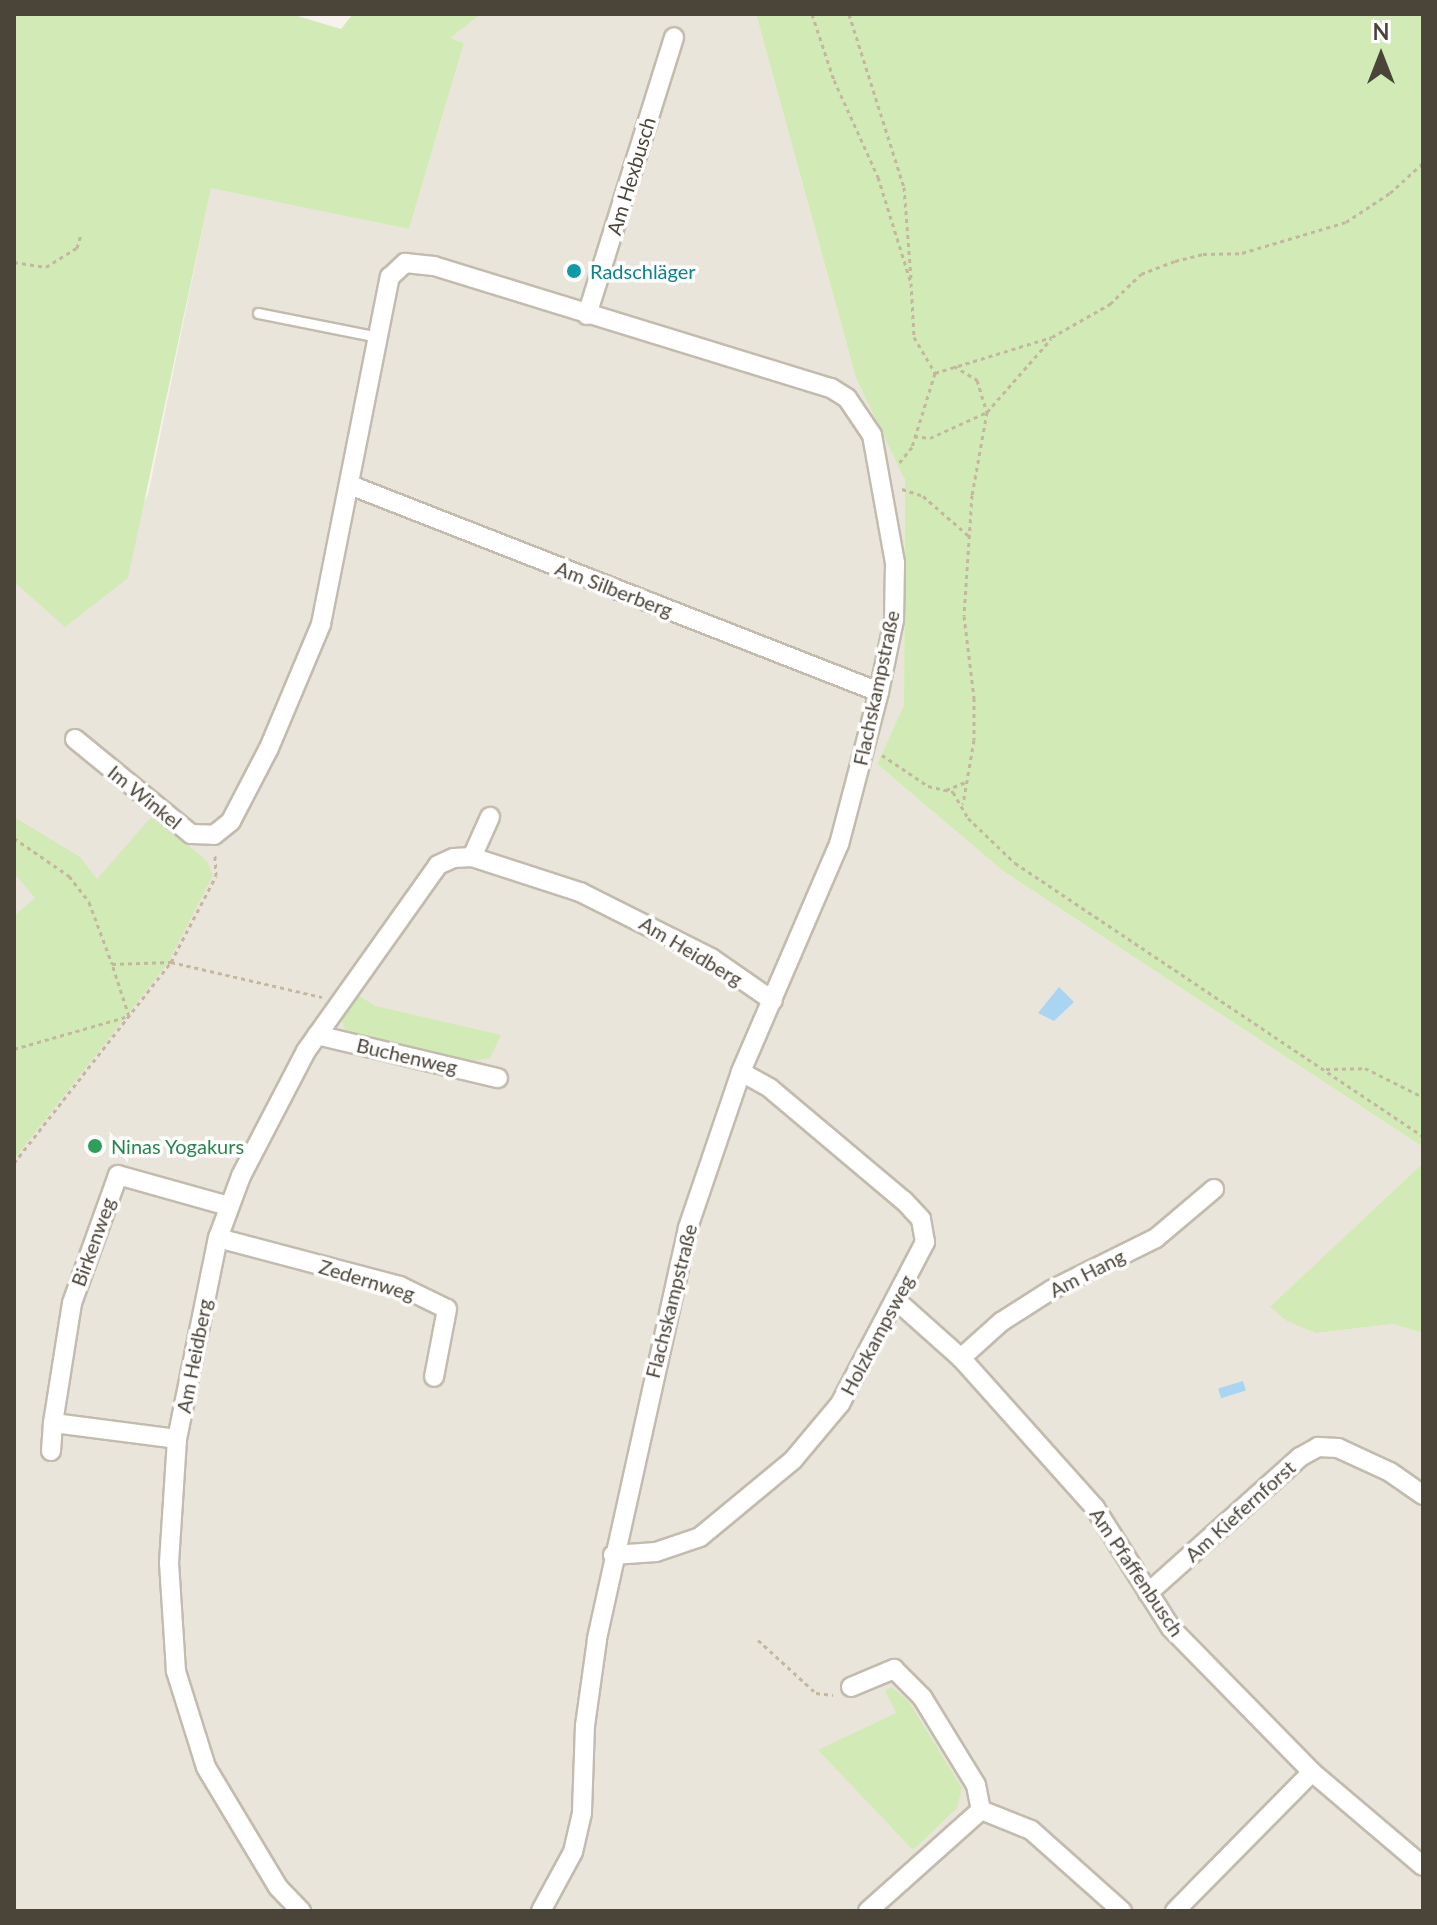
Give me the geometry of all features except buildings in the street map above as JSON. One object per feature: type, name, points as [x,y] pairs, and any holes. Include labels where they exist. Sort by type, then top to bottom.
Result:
[{"type":"street","name":"Am Hexbusch","points":[[587,315],[674,37]]},
{"type":"street","name":"Flachskampstraße","points":[[214,835],[231,821],[269,748],[321,624],[390,277],[405,263],[434,266],[831,388],[862,416],[883,478],[895,563],[894,620],[879,692],[839,844],[741,1072],[710,1153],[674,1283],[613,1555],[591,1672],[582,1813],[573,1852],[541,1911]]},
{"type":"street","name":"Am Silberberg","points":[[350,485],[879,692]]},
{"type":"street","name":"Im Winkel","points":[[75,739],[175,824],[202,837],[214,835]]},
{"type":"street","points":[[472,857],[490,817]]},
{"type":"street","name":"Am Heidberg","points":[[301,1911],[278,1887],[234,1819],[206,1767],[183,1701],[169,1605],[177,1439],[218,1238],[228,1206],[317,1035],[438,865],[472,857],[580,892],[652,925],[773,1001]]},
{"type":"street","name":"Buchenweg","points":[[317,1035],[498,1078]]},
{"type":"street","name":"Holzkampsweg","points":[[613,1555],[656,1552],[700,1537],[749,1501],[793,1460],[840,1404],[897,1301],[925,1242],[921,1219],[770,1088],[741,1072]]},
{"type":"street","name":"Birkenweg","points":[[51,1451],[72,1303],[118,1175],[228,1206]]},
{"type":"street","name":"Am Hang","points":[[961,1358],[1001,1322],[1051,1290],[1156,1238],[1214,1189]]},
{"type":"street","name":"Zedernweg","points":[[218,1238],[400,1286],[447,1309],[434,1377]]},
{"type":"street","name":"Am Pfaffenbusch","points":[[897,1301],[961,1358],[1095,1508],[1171,1628],[1312,1772],[1423,1866]]},
{"type":"street","points":[[53,1423],[177,1439]]},
{"type":"street","name":"Am Kiefernforst","points":[[1148,1593],[1318,1447],[1338,1448],[1390,1472],[1423,1495]]},
{"type":"street","points":[[851,1687],[894,1669],[938,1722],[976,1785],[981,1810]]},
{"type":"street","points":[[1175,1911],[1312,1772]]},
{"type":"street","points":[[868,1911],[981,1810]]},
{"type":"street","points":[[981,1810],[1031,1830],[1122,1911]]},
{"type":"lane","points":[[258,313],[378,337]]},
{"type":"path","points":[[812,14],[834,80],[878,177],[911,283]]},
{"type":"path","points":[[849,14],[904,187],[914,337],[935,373],[905,460],[883,478],[923,496],[969,536]]},
{"type":"path","points":[[935,373],[1052,337],[1110,304],[1141,274],[1203,254],[1242,253],[1280,244],[1346,222],[1390,193],[1423,163]]},
{"type":"path","points":[[14,262],[46,267],[77,248],[81,234]]},
{"type":"path","points":[[914,436],[930,438],[987,412],[1052,337]]},
{"type":"path","points":[[953,366],[977,380],[987,412],[969,536],[964,616],[974,698],[968,781],[963,804]]},
{"type":"path","points":[[865,745],[928,786],[946,790],[963,804],[968,818],[1015,863],[1423,1136]]},
{"type":"path","points":[[946,790],[968,781]]},
{"type":"path","points":[[14,1163],[171,962],[216,876],[214,835]]},
{"type":"path","points":[[14,838],[69,876],[89,902],[129,1016]]},
{"type":"path","points":[[112,964],[171,962],[339,1001]]},
{"type":"path","points":[[14,1049],[129,1016]]},
{"type":"path","points":[[1326,1069],[1365,1068],[1423,1097]]},
{"type":"path","points":[[758,1640],[827,1698],[851,1687]]},
{"type":"shaded area","points":[[481,14],[756,14],[856,378],[901,463],[905,481],[904,705],[877,764],[1003,871],[1423,1147],[1423,1163],[1271,1307],[1316,1333],[1393,1324],[1423,1333],[1423,1911],[14,1911],[14,582],[65,626],[148,495],[211,187],[409,229],[464,43],[449,38]]},
{"type":"green space","points":[[14,14],[291,14],[341,29],[353,14],[481,14],[450,38],[464,43],[409,229],[211,188],[128,578],[65,627],[14,582]]},
{"type":"green space","points":[[756,14],[1423,14],[1423,1147],[1003,871],[877,764],[904,705],[905,480],[856,378]]},
{"type":"green space","points":[[153,815],[207,861],[213,875],[168,963],[14,1159],[14,916],[35,898],[14,873],[14,817],[80,857],[97,879]]},
{"type":"green space","points":[[359,996],[376,1006],[501,1035],[490,1058],[462,1063],[347,1036],[341,1019]]},
{"type":"green space","points":[[1423,1163],[1423,1333],[1393,1324],[1316,1333],[1287,1321],[1270,1307]]},
{"type":"green space","points":[[892,1687],[909,1702],[962,1788],[957,1808],[913,1850],[818,1750],[896,1713],[885,1690]]},
{"type":"water","points":[[1059,987],[1074,1002],[1054,1021],[1038,1013]]},
{"type":"water","points":[[1243,1381],[1246,1391],[1221,1398],[1218,1389]]},
{"type":"place","name":"Radschläger","points":[[574,271]]},
{"type":"place","name":"Ninas Yogakurs","points":[[95,1146]]}]
